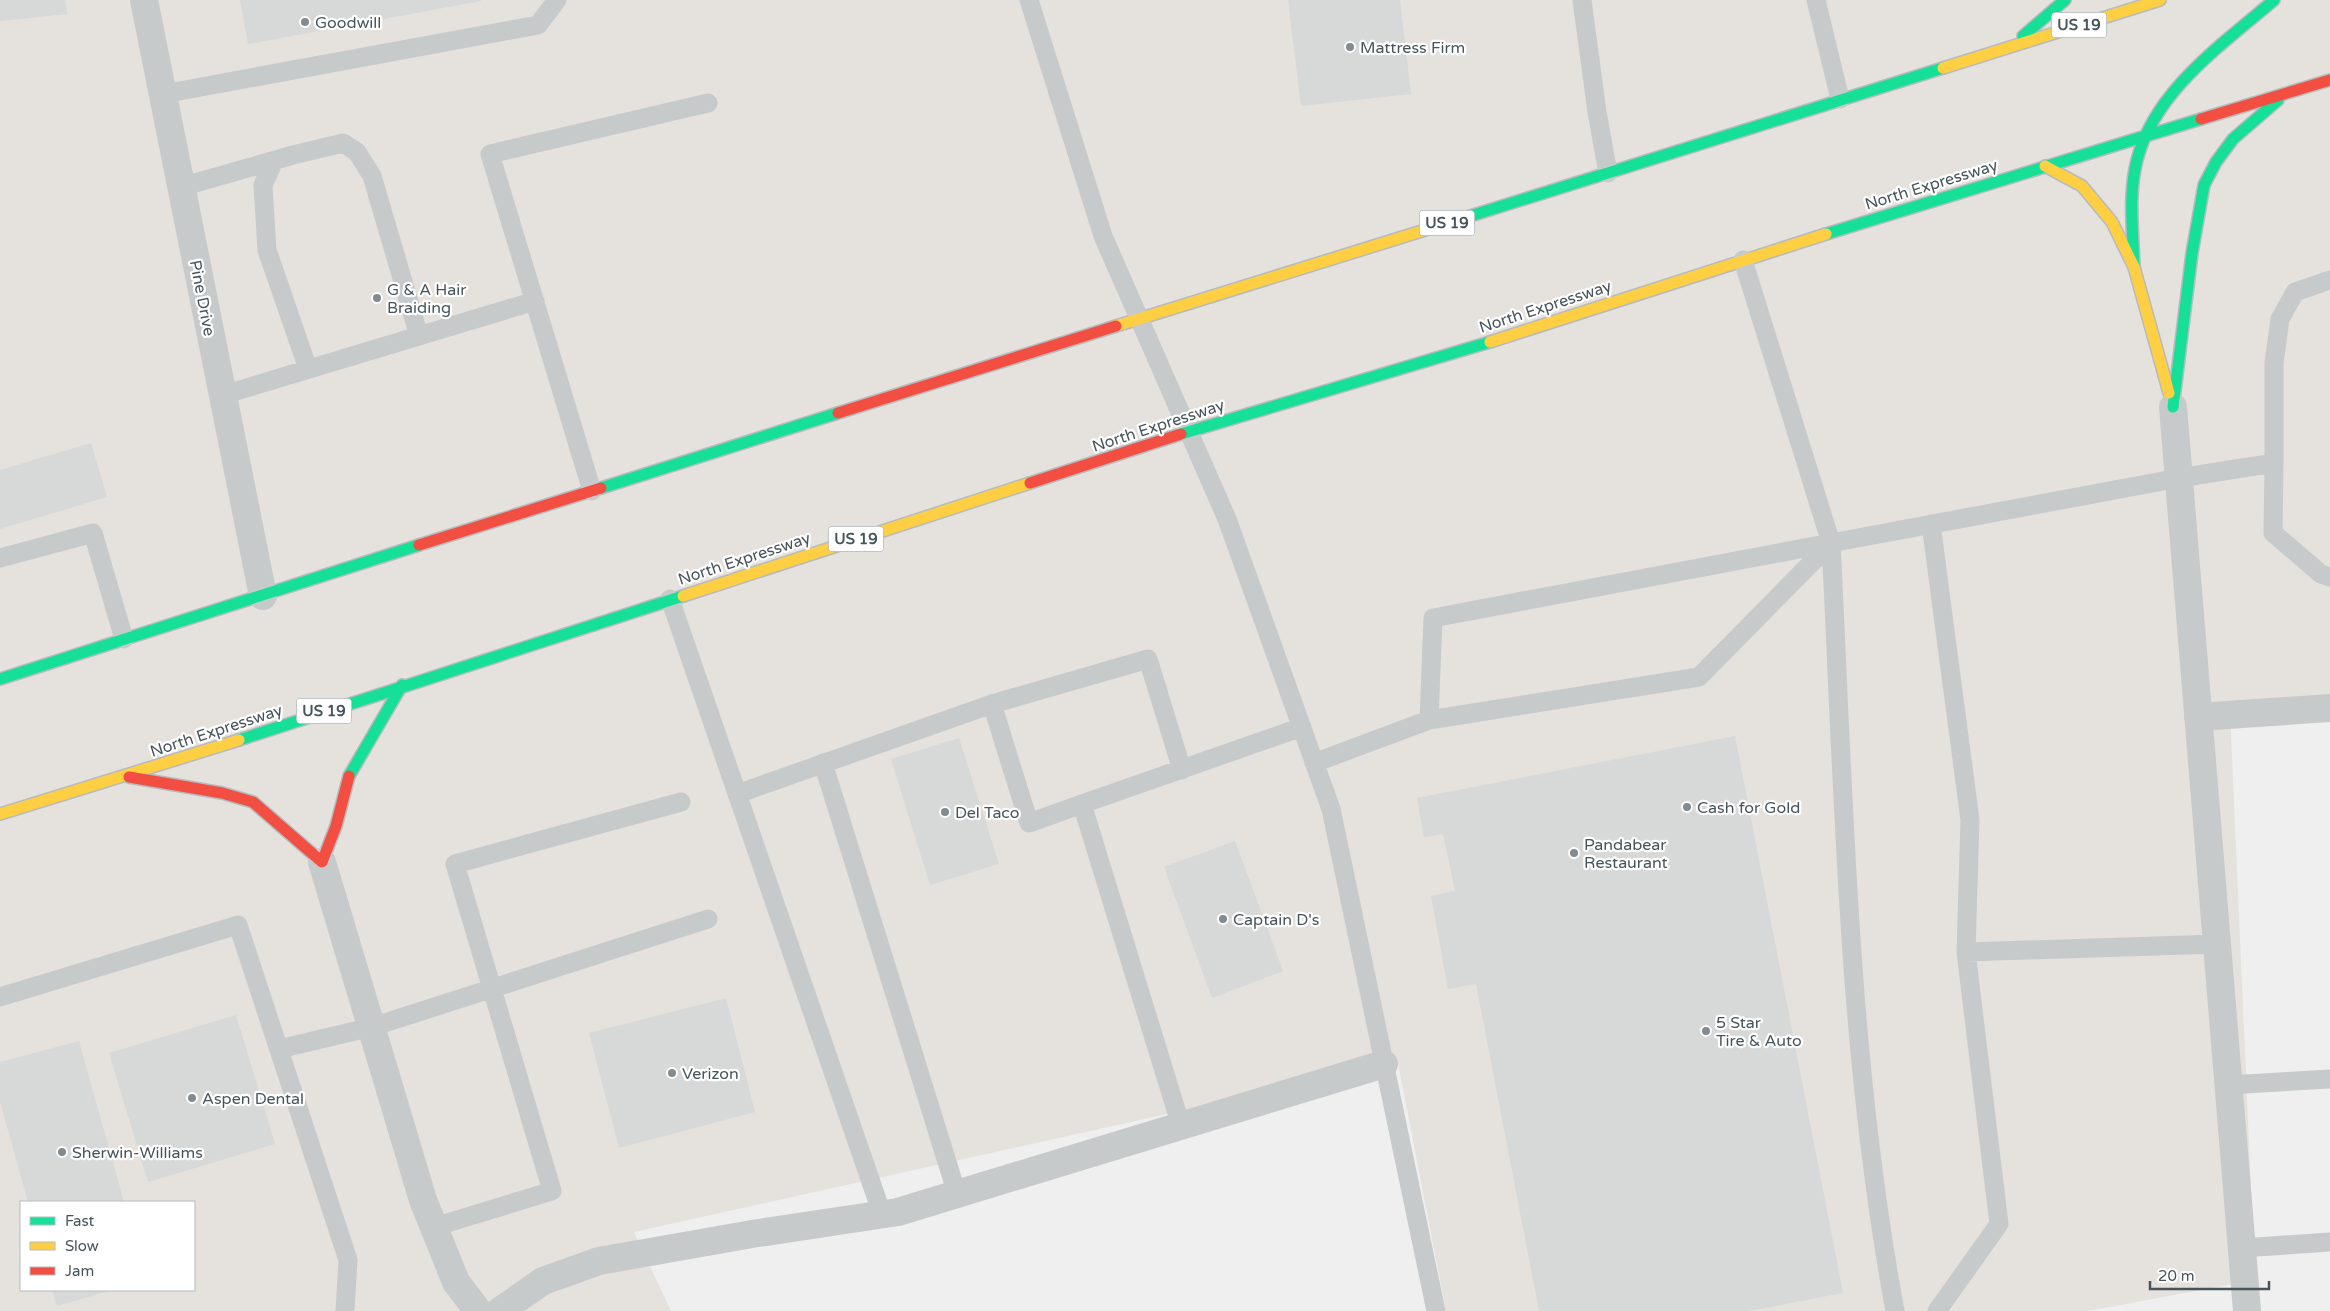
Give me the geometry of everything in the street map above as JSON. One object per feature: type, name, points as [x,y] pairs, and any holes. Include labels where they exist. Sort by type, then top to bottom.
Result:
[{"type":"highway","points":[[1999,50],[2028,34],[2065,0]]},
{"type":"highway","name":"US 19","points":[[0,679],[1138,319],[2160,0]]},
{"type":"highway","points":[[2134,267],[2136,161],[2144,136],[2163,106],[2188,75],[2274,0]]},
{"type":"highway","name":"North Expressway","points":[[0,814],[125,777],[402,685],[1188,432],[1503,338],[1743,260],[2330,80]]},
{"type":"highway","points":[[2173,407],[2192,253],[2204,185],[2216,162],[2233,139],[2286,93]]},
{"type":"highway","points":[[2045,166],[2082,186],[2112,222],[2134,267],[2173,407]]},
{"type":"highway","points":[[125,777],[222,793],[253,802],[322,862],[336,826],[350,771],[402,685]]},
{"type":"street","name":"Pine Drive","points":[[144,0],[263,596]]},
{"type":"street","points":[[2173,407],[2247,1311]]},
{"type":"street","points":[[2198,717],[2330,708]]},
{"type":"street","points":[[322,862],[424,1200],[456,1282],[478,1311]]},
{"type":"street","points":[[500,1311],[543,1281],[599,1261],[752,1234],[898,1212],[1384,1064]]},
{"type":"lane","points":[[162,94],[538,25],[557,0]]},
{"type":"lane","points":[[1029,0],[1103,236],[1227,518],[1331,809],[1436,1311]]},
{"type":"lane","points":[[1582,0],[1597,112],[1608,173]]},
{"type":"lane","points":[[1816,0],[1840,99]]},
{"type":"lane","points":[[592,491],[490,154],[708,103]]},
{"type":"lane","points":[[181,187],[343,144],[357,152],[372,176],[419,336]]},
{"type":"lane","points":[[274,161],[263,185],[267,250],[308,369]]},
{"type":"lane","points":[[1743,260],[1831,543],[1850,943],[1862,1084],[1896,1311]]},
{"type":"lane","points":[[2330,280],[2295,292],[2280,319],[2274,363],[2273,532],[2321,574],[2330,577]]},
{"type":"lane","points":[[223,395],[535,301]]},
{"type":"lane","points":[[1429,720],[1433,618],[2179,478],[2274,463]]},
{"type":"lane","points":[[1931,524],[1970,820],[1966,952],[1999,1224],[1936,1311]]},
{"type":"lane","points":[[0,558],[93,533],[124,639]]},
{"type":"lane","points":[[1314,762],[1429,720],[1699,677],[1831,543]]},
{"type":"lane","points":[[670,599],[882,1214]]},
{"type":"lane","points":[[737,794],[992,704],[1148,659],[1182,770]]},
{"type":"lane","points":[[992,704],[1029,823],[1302,728]]},
{"type":"lane","points":[[823,763],[957,1194]]},
{"type":"lane","points":[[434,1226],[552,1191],[455,864],[681,802]]},
{"type":"lane","points":[[1082,804],[1181,1126]]},
{"type":"lane","points":[[279,1049],[372,1027],[708,919]]},
{"type":"lane","points":[[0,997],[238,925],[348,1260],[345,1311]]},
{"type":"lane","points":[[1966,952],[2217,944]]},
{"type":"lane","points":[[2228,1086],[2330,1079]]},
{"type":"lane","points":[[2242,1248],[2330,1242]]},
{"type":"shaded area","points":[[0,0],[2330,0],[2330,701],[2230,711],[2255,1280],[2088,1311],[1446,1311],[1398,1063],[634,1232],[671,1311],[0,1311]]},
{"type":"building","points":[[0,0],[65,0],[67,14],[0,21]]},
{"type":"building","name":"Goodwill","points":[[240,0],[481,0],[481,1],[248,44]]},
{"type":"building","name":"Mattress Firm","points":[[1288,0],[1400,0],[1411,94],[1301,106]]},
{"type":"building","points":[[91,443],[107,497],[0,529],[0,470]]},
{"type":"building","points":[[1735,736],[1843,1293],[1749,1311],[1539,1311],[1476,984],[1448,989],[1431,896],[1455,891],[1443,834],[1424,837],[1417,798]]},
{"type":"building","name":"Del Taco","points":[[959,738],[999,864],[930,885],[891,759]]},
{"type":"building","name":"Captain D's","points":[[1235,841],[1283,971],[1212,998],[1164,867]]},
{"type":"building","name":"Verizon","points":[[726,998],[755,1112],[619,1148],[589,1033]]},
{"type":"building","name":"Aspen Dental","points":[[236,1015],[275,1144],[148,1182],[109,1053]]},
{"type":"building","name":"Sherwin-Williams","points":[[79,1041],[124,1201],[28,1201],[0,1102],[0,1062]]},
{"type":"building","points":[[52,1291],[109,1291],[57,1306]]},
{"type":"traffic: fast","points":[[2023,36],[2065,0]]},
{"type":"traffic: fast","points":[[2134,267],[2132,213],[2134,173],[2146,135],[2159,112],[2175,90],[2193,71],[2274,0]]},
{"type":"traffic: fast","points":[[1467,217],[1943,68]]},
{"type":"traffic: fast","points":[[2173,407],[2192,253],[2204,185],[2216,162],[2233,139],[2278,100]]},
{"type":"traffic: fast","points":[[1826,234],[2201,119]]},
{"type":"traffic: fast","points":[[1181,434],[1490,342]]},
{"type":"traffic: fast","points":[[601,488],[838,413]]},
{"type":"traffic: fast","points":[[0,679],[419,545]]},
{"type":"traffic: fast","points":[[239,740],[683,596]]},
{"type":"traffic: fast","points":[[349,776],[402,685]]},
{"type":"traffic: slow","points":[[1943,68],[2160,0]]},
{"type":"traffic: slow","points":[[2045,166],[2082,186],[2112,222],[2134,267],[2169,393]]},
{"type":"traffic: slow","points":[[1116,326],[1467,217]]},
{"type":"traffic: slow","points":[[1490,342],[1826,234]]},
{"type":"traffic: slow","points":[[683,596],[1030,483]]},
{"type":"traffic: slow","points":[[0,814],[239,740]]},
{"type":"traffic: jam","points":[[2201,119],[2330,80]]},
{"type":"traffic: jam","points":[[838,413],[1116,326]]},
{"type":"traffic: jam","points":[[1030,483],[1181,434]]},
{"type":"traffic: jam","points":[[419,545],[601,488]]},
{"type":"traffic: jam","points":[[129,777],[222,793],[253,802],[322,862],[336,826],[349,776]]},
{"type":"place","name":"Goodwill","points":[[305,22]]},
{"type":"place","name":"Mattress Firm","points":[[1350,47]]},
{"type":"place","name":"G & A Hair Braiding","points":[[377,298]]},
{"type":"place","name":"Cash for Gold","points":[[1687,807]]},
{"type":"place","name":"Del Taco","points":[[945,812]]},
{"type":"place","name":"Pandabear Restaurant","points":[[1574,853]]},
{"type":"place","name":"Captain D's","points":[[1223,919]]},
{"type":"place","name":"5 Star Tire & Auto","points":[[1706,1031]]},
{"type":"place","name":"Verizon","points":[[672,1073]]},
{"type":"place","name":"Aspen Dental","points":[[192,1098]]},
{"type":"place","name":"Sherwin-Williams","points":[[62,1152]]}]
